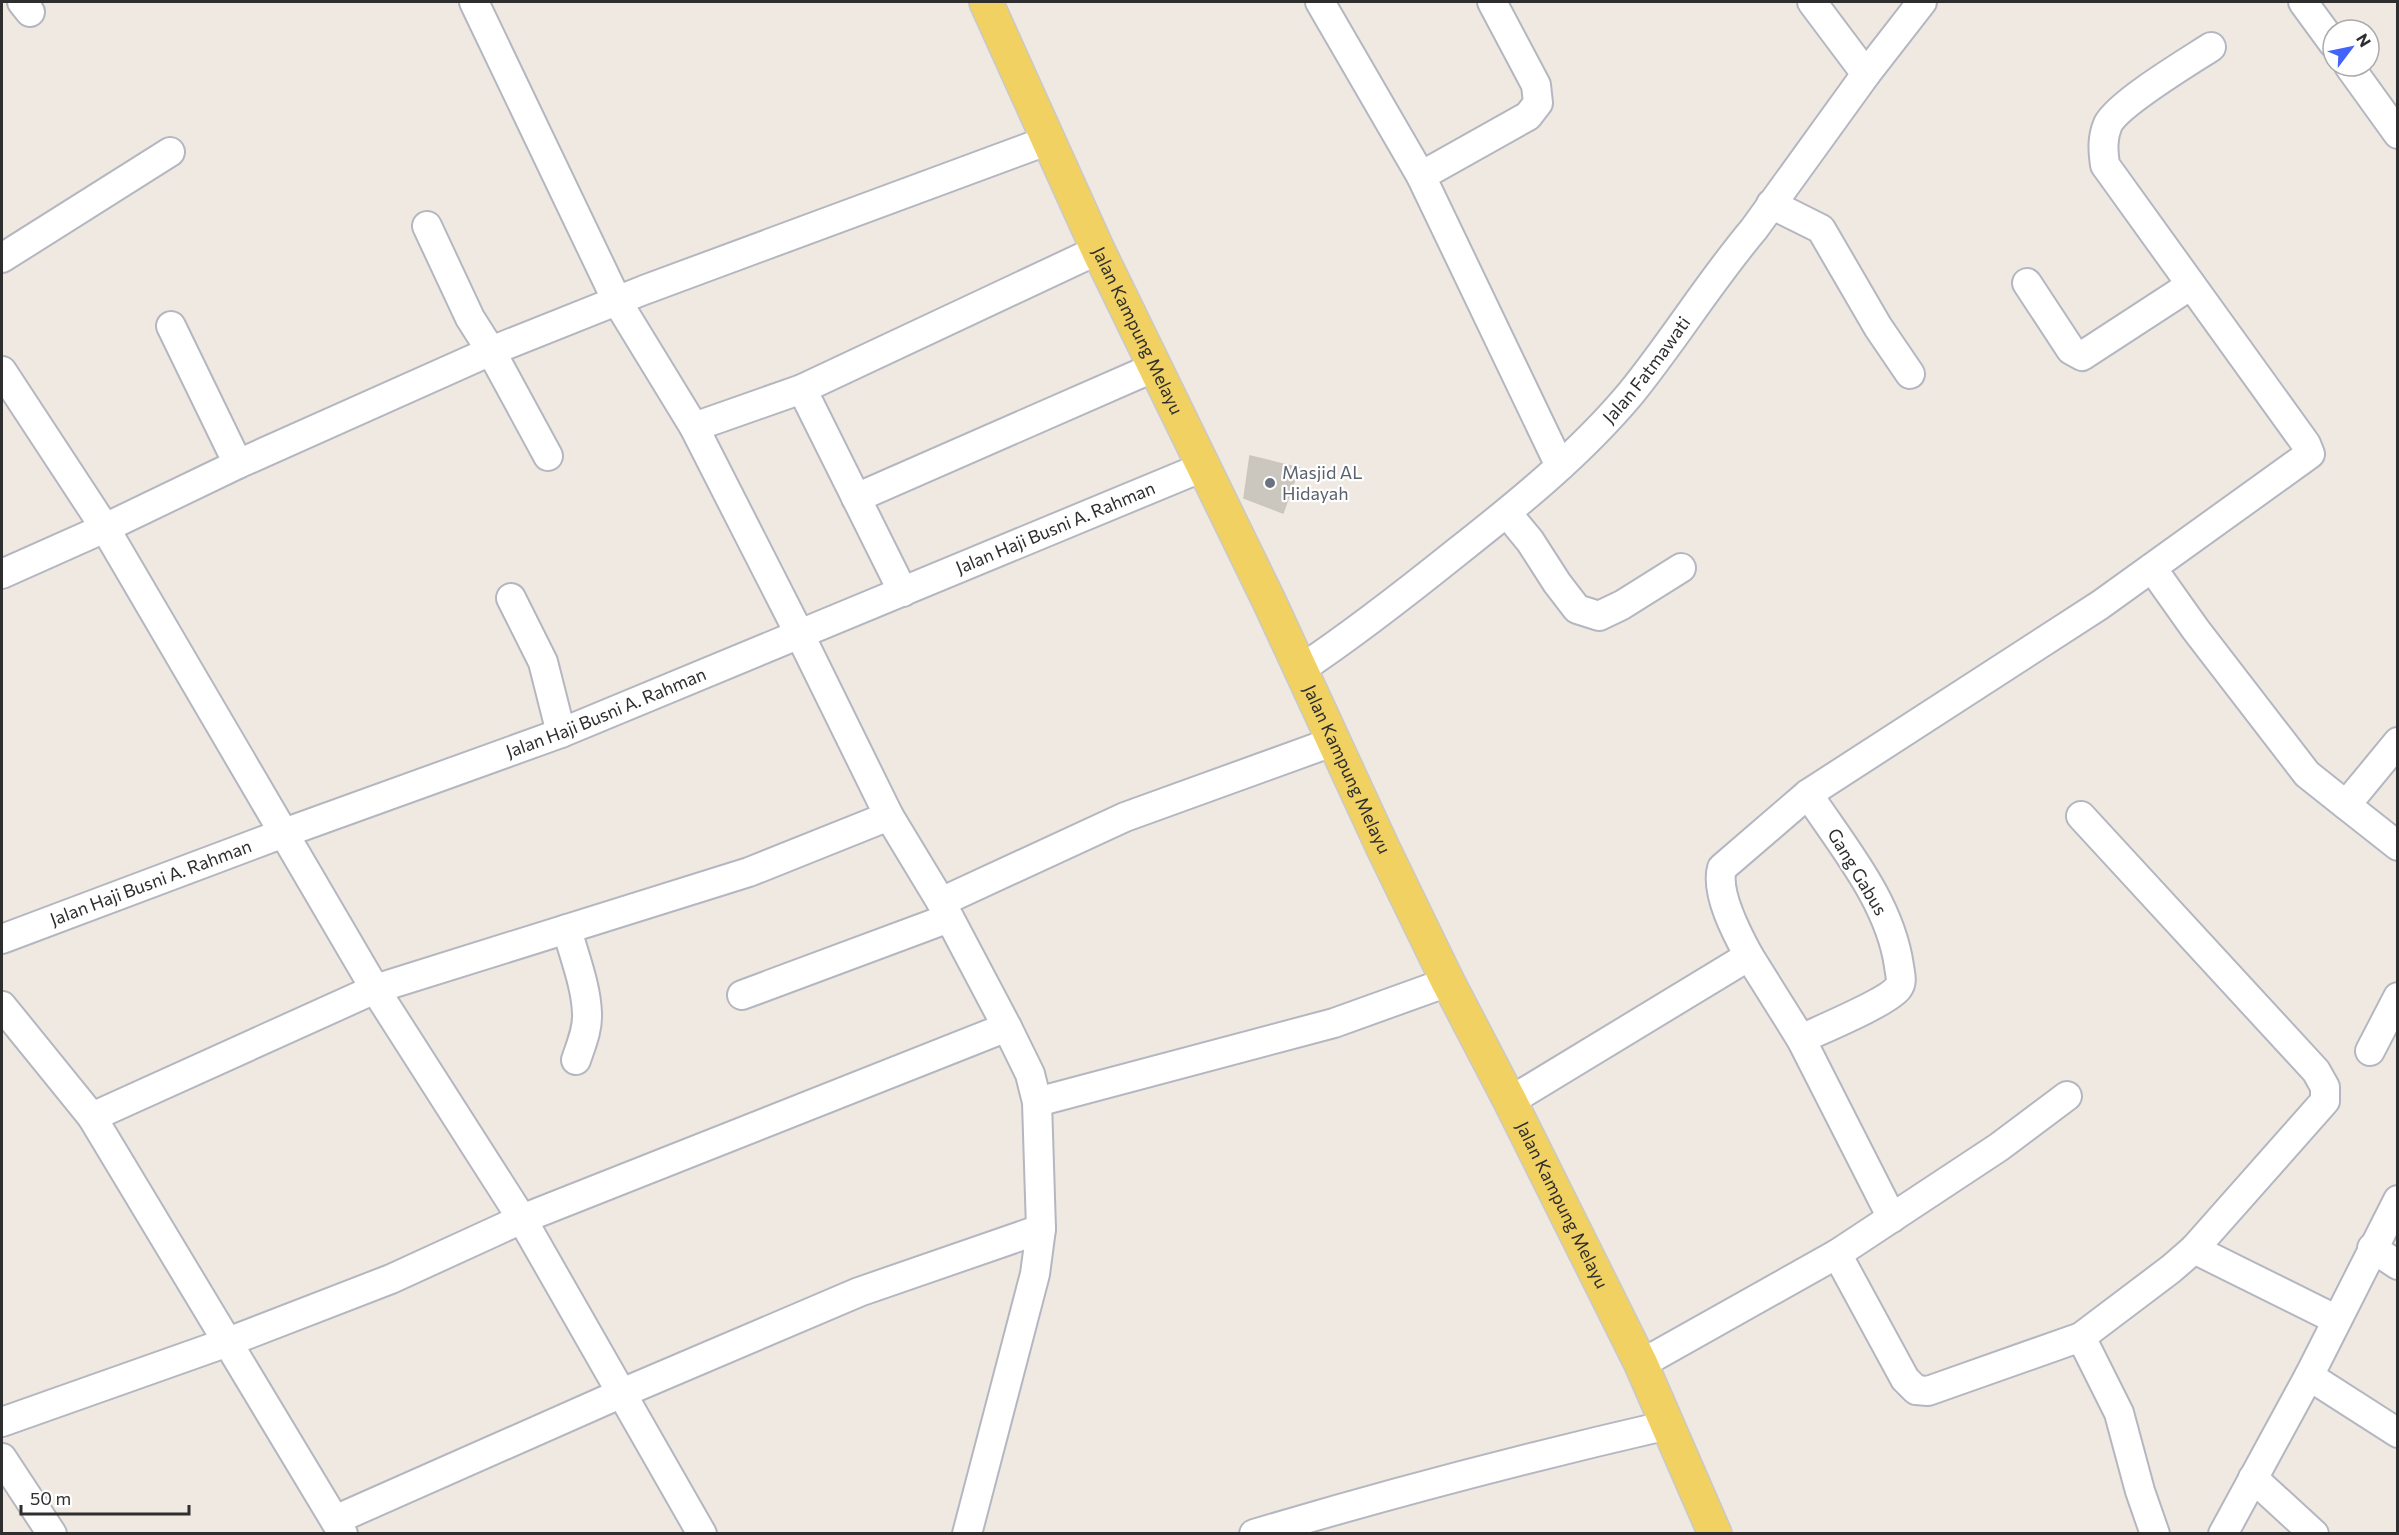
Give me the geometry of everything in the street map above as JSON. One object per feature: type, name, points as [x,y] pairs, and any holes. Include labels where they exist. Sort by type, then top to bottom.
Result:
[{"type":"main road","name":"Jalan Kampung Melayu","points":[[986,2],[1098,250],[1301,669],[1448,982],[1641,1364],[1715,1533]]},
{"type":"street","points":[[474,2],[617,302],[694,427],[800,634],[889,816],[945,910],[1030,1074],[1037,1102],[1041,1229],[1031,1296],[968,1533]]},
{"type":"street","points":[[1320,2],[1421,176],[1560,466]]},
{"type":"street","points":[[1421,176],[1528,116],[1538,103],[1536,85],[1491,2]]},
{"type":"street","points":[[1812,2],[1866,74]]},
{"type":"street","name":"Jalan Fatmawati","points":[[1301,669],[1360,629],[1507,513],[1560,466],[1631,393],[1866,74],[1922,2]]},
{"type":"street","points":[[2303,2],[2321,27]]},
{"type":"street","points":[[1892,1218],[1801,1039],[1733,926],[1720,884],[1722,868],[1809,794],[2100,605],[2310,454],[2306,444],[2105,165],[2102,142],[2109,123],[2122,107],[2211,47]]},
{"type":"street","points":[[2357,78],[2397,134]]},
{"type":"street","points":[[2,574],[105,528],[238,464],[491,351],[644,290],[1049,140]]},
{"type":"street","points":[[2,258],[170,152]]},
{"type":"street","points":[[1771,204],[1821,229],[1878,327],[1910,374]]},
{"type":"street","points":[[427,226],[470,318],[491,351],[548,456]]},
{"type":"street","points":[[694,427],[802,389],[1098,250]]},
{"type":"street","points":[[2027,284],[2071,350],[2082,356],[2191,285]]},
{"type":"street","points":[[171,326],[238,464]]},
{"type":"street","points":[[856,498],[1155,367]]},
{"type":"street","points":[[2,371],[105,528],[375,989],[522,1219],[702,1533]]},
{"type":"street","points":[[802,389],[903,592]]},
{"type":"street","name":"Jalan Haji Busni A. Rahman","points":[[2,939],[284,833],[561,733],[1203,467]]},
{"type":"street","points":[[1507,513],[1577,609],[1599,616],[1622,605],[1682,568]]},
{"type":"street","points":[[2152,568],[2196,630],[2307,774],[2397,846]]},
{"type":"street","points":[[511,598],[543,662],[561,733]]},
{"type":"street","points":[[742,995],[945,910],[1125,817],[1335,741]]},
{"type":"street","points":[[2346,805],[2397,742]]},
{"type":"street","name":"Gang Gabus","points":[[1801,1039],[1879,1002],[1899,988],[1901,980],[1897,951],[1886,918],[1857,867],[1809,794]]},
{"type":"street","points":[[92,1117],[375,989],[749,872],[889,816]]},
{"type":"street","points":[[1837,1254],[1905,1379],[1916,1389],[1928,1391],[2081,1337],[2194,1249],[2325,1101],[2325,1087],[2316,1071],[2081,816]]},
{"type":"street","points":[[567,929],[585,997],[587,1014],[585,1031],[576,1060]]},
{"type":"street","points":[[1510,1101],[1749,956]]},
{"type":"street","points":[[1037,1102],[1334,1023],[1448,982]]},
{"type":"street","points":[[2370,1051],[2397,997]]},
{"type":"street","points":[[2,1006],[92,1117],[339,1527],[622,1393],[884,1282],[1041,1229]]},
{"type":"street","points":[[2,1422],[228,1342],[391,1279],[522,1219],[1007,1027]]},
{"type":"street","points":[[1641,1364],[1837,1254],[1999,1147],[2067,1096]]},
{"type":"street","points":[[2223,1533],[2309,1376],[2397,1200]]},
{"type":"street","points":[[2372,1248],[2397,1265]]},
{"type":"street","points":[[2194,1249],[2337,1320]]},
{"type":"street","points":[[2081,1337],[2119,1413],[2140,1491],[2155,1533]]},
{"type":"street","points":[[2309,1376],[2397,1433]]},
{"type":"street","points":[[1254,1533],[1308,1526],[1544,1453],[1668,1425]]},
{"type":"street","points":[[2,1458],[52,1533]]},
{"type":"street","points":[[2253,1478],[2314,1533]]},
{"type":"building","name":"Masjid AL Hidayah","points":[[1250,456],[1299,468],[1283,513],[1244,498]]},
{"type":"place","name":"Masjid AL Hidayah","points":[[1270,483]]}]
